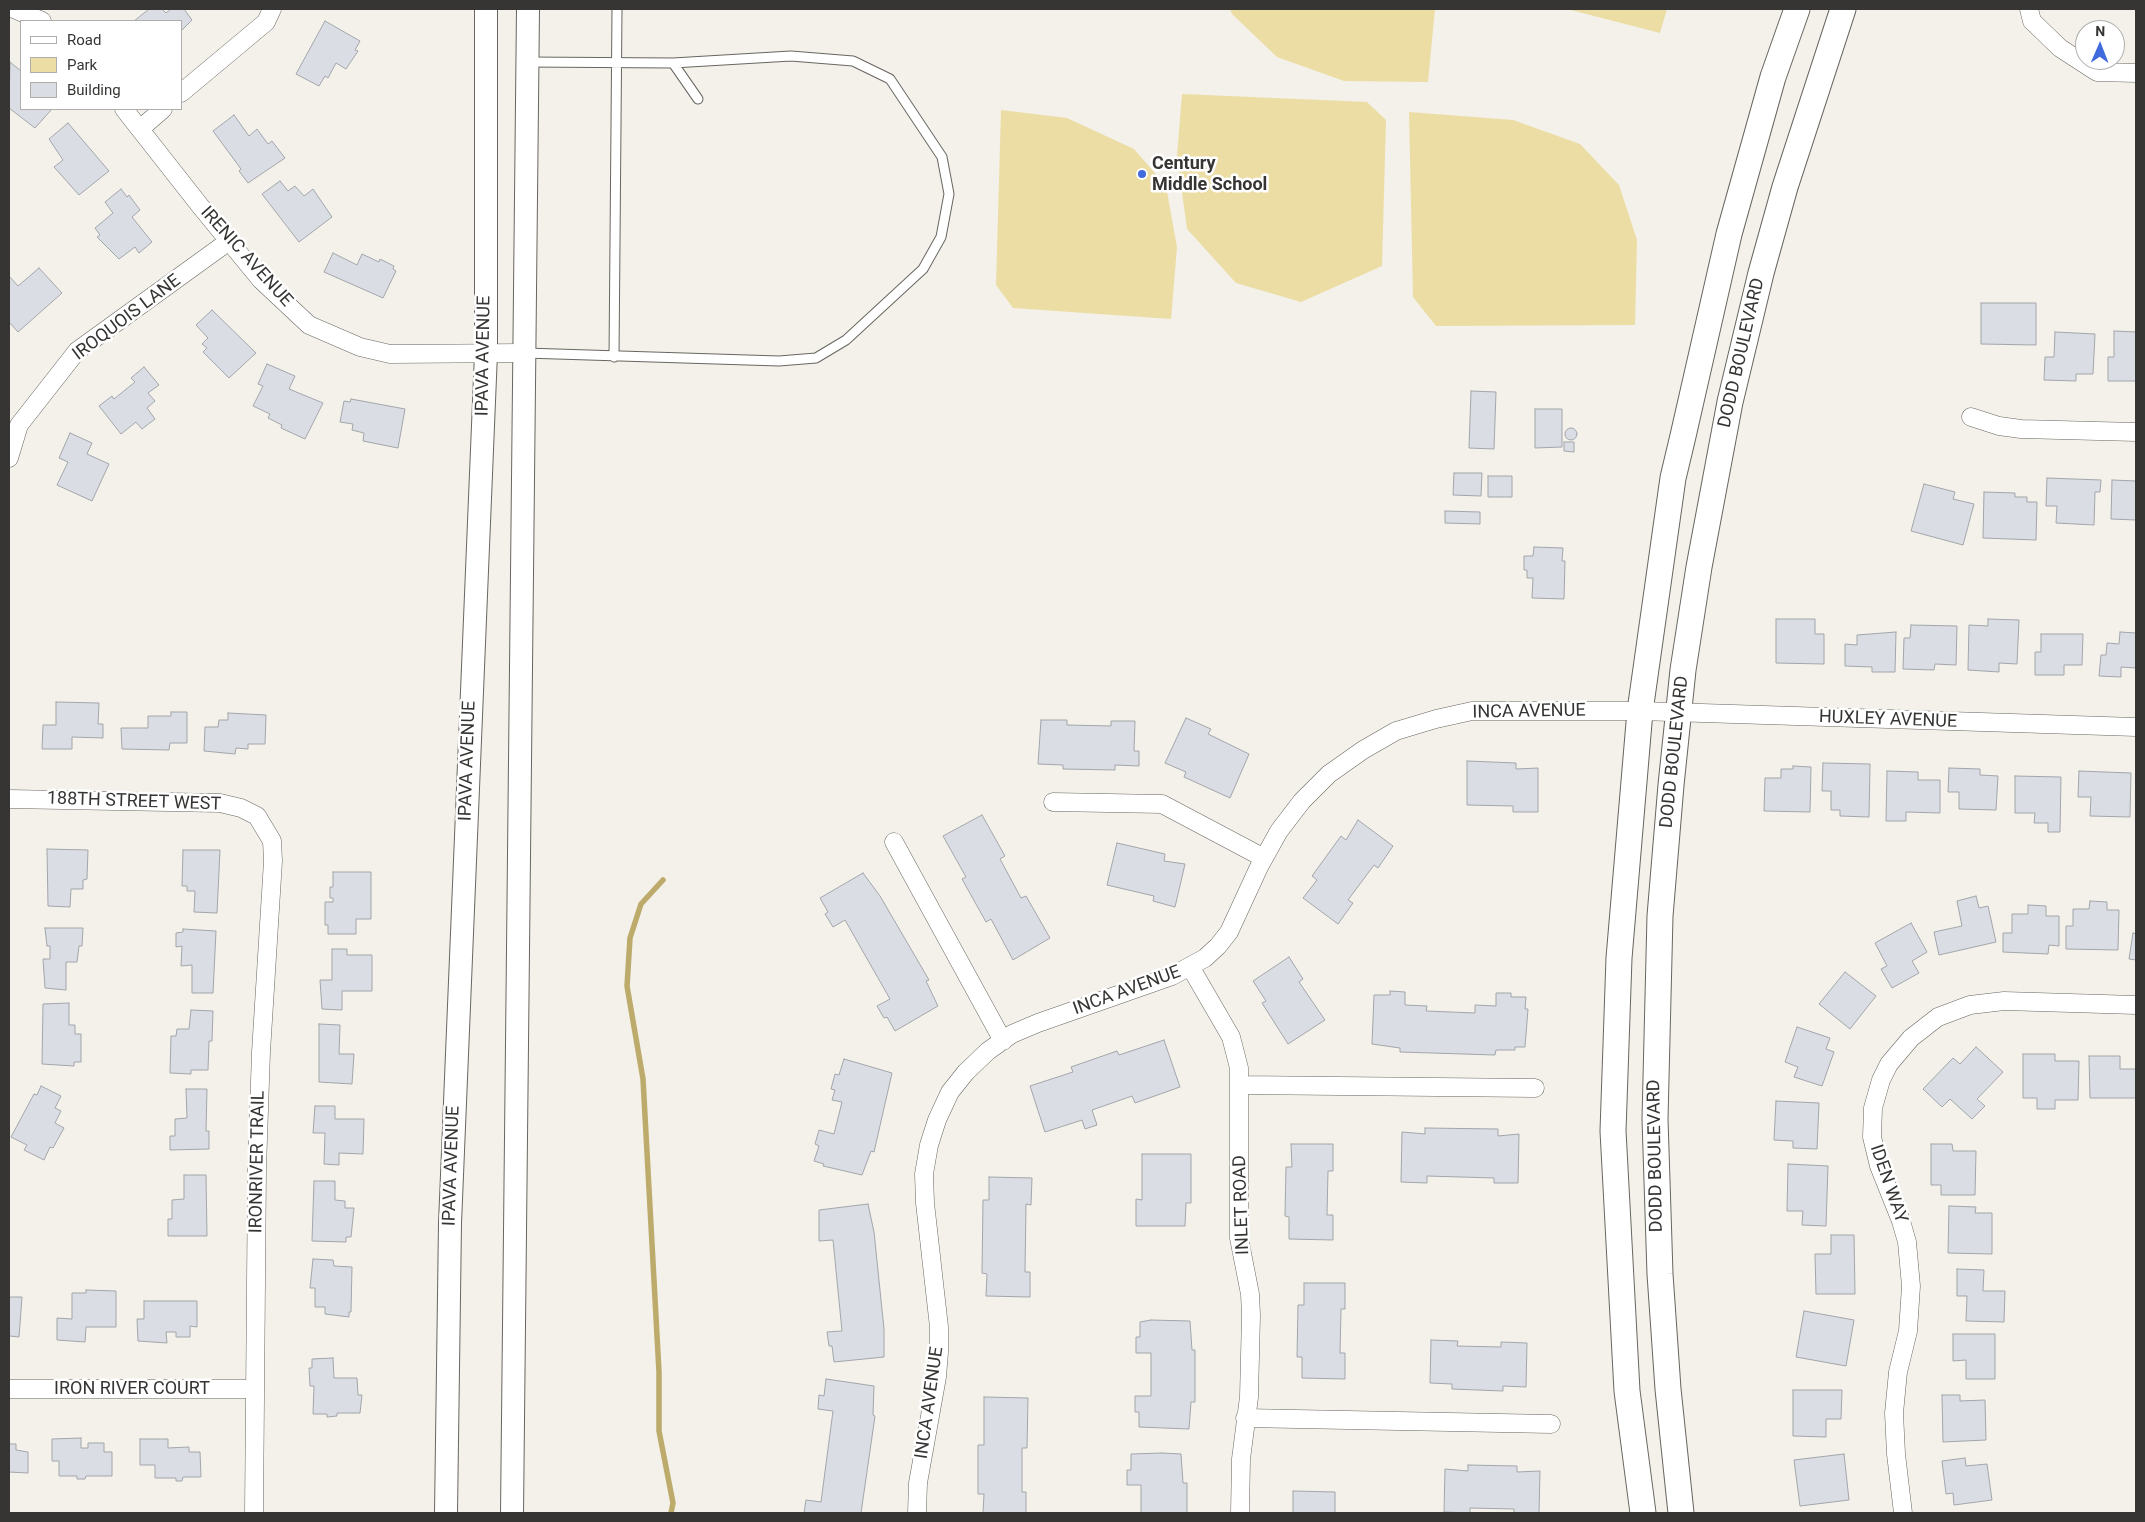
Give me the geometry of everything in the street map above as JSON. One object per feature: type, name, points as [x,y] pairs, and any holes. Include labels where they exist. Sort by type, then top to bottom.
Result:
[{"type":"main road","points":[[1643,1513],[1626,1391],[1613,1131],[1619,958],[1640,711],[1674,473],[1729,234],[1772,77],[1797,9]]},
{"type":"main road","name":"DODD BOULEVARD","points":[[1681,1513],[1668,1389],[1660,1274],[1655,1119],[1660,916],[1679,713],[1708,514],[1740,358],[1785,187],[1843,9]]},
{"type":"street","points":[[14,9],[40,20]]},
{"type":"street","points":[[182,92],[266,22],[272,9]]},
{"type":"street","name":"IPAVA AVENUE","points":[[446,1513],[450,1223],[486,353],[486,9]]},
{"type":"street","points":[[512,1513],[528,9]]},
{"type":"street","points":[[2029,9],[2032,21],[2060,48],[2097,72],[2136,73]]},
{"type":"street","name":"IRENIC AVENUE","points":[[125,110],[261,280],[308,325],[360,348],[390,354],[524,353]]},
{"type":"street","points":[[140,129],[162,110]]},
{"type":"street","name":"IROQUOIS LANE","points":[[9,458],[19,425],[76,351],[229,242]]},
{"type":"street","points":[[1971,417],[1999,426],[2022,429],[2136,432]]},
{"type":"street","name":"INCA AVENUE","points":[[916,1513],[918,1483],[937,1377],[939,1352],[937,1303],[925,1203],[924,1174],[928,1145],[937,1120],[950,1092],[966,1072],[1003,1041],[1038,1023],[1191,968],[1218,946],[1229,932],[1279,831],[1302,801],[1329,774],[1363,750],[1396,732],[1436,719],[1472,711],[1640,711]]},
{"type":"street","name":"HUXLEY AVENUE","points":[[1640,711],[2136,727]]},
{"type":"street","name":"188TH STREET WEST","points":[[9,799],[220,803],[241,808],[257,816]]},
{"type":"street","points":[[1053,802],[1162,804],[1264,858]]},
{"type":"street","name":"IRONRIVER TRAIL","points":[[254,1513],[260,1062],[273,861],[272,841],[257,816]]},
{"type":"street","points":[[894,842],[1003,1041]]},
{"type":"street","name":"INLET ROAD","points":[[1191,968],[1231,1037],[1239,1068],[1239,1238],[1250,1294],[1251,1315],[1250,1371],[1241,1459],[1240,1513]]},
{"type":"street","name":"IDEN WAY","points":[[1903,1513],[1896,1454],[1894,1413],[1898,1372],[1908,1331],[1911,1286],[1910,1264],[1903,1228],[1894,1200],[1878,1166],[1872,1137],[1873,1108],[1881,1080],[1889,1064],[1910,1038],[1938,1018],[1970,1005],[2004,1001],[2136,1005]]},
{"type":"street","points":[[1240,1084],[1534,1088]]},
{"type":"street","name":"IRON RIVER COURT","points":[[9,1389],[255,1389]]},
{"type":"street","points":[[1245,1418],[1551,1424]]},
{"type":"lane","points":[[614,357],[617,9]]},
{"type":"lane","points":[[524,353],[779,361],[816,358],[846,340],[923,269],[941,237],[949,194],[942,157],[890,80],[853,61],[791,56],[673,63],[527,62]]},
{"type":"lane","points":[[673,63],[698,99]]},
{"type":"green space","points":[[1230,9],[1435,9],[1428,82],[1344,81],[1277,57],[1232,14]]},
{"type":"green space","points":[[1567,9],[1667,9],[1660,33]]},
{"type":"green space","points":[[1182,94],[1367,102],[1386,120],[1382,266],[1301,302],[1236,283],[1187,229],[1177,156]]},
{"type":"green space","points":[[1001,110],[1067,118],[1134,149],[1166,186],[1177,247],[1171,319],[1013,308],[996,285]]},
{"type":"green space","points":[[1409,112],[1513,120],[1580,144],[1619,185],[1637,240],[1635,325],[1436,326],[1413,297]]},
{"type":"building","points":[[149,9],[162,9],[166,13],[171,9],[184,9],[192,20],[182,30],[182,20],[135,20]]},
{"type":"building","points":[[325,21],[360,41],[355,50],[358,51],[346,69],[336,63],[328,78],[325,76],[319,86],[296,74]]},
{"type":"building","points":[[10,62],[20,70],[20,110],[51,110],[35,128],[9,108]]},
{"type":"building","points":[[234,115],[249,136],[257,129],[268,144],[272,141],[285,158],[248,183],[239,171],[241,169],[213,131]]},
{"type":"building","points":[[68,123],[109,171],[79,195],[54,167],[63,160],[49,139]]},
{"type":"building","points":[[280,181],[288,191],[295,186],[304,196],[313,189],[332,217],[299,242],[262,194]]},
{"type":"building","points":[[121,189],[127,197],[129,195],[140,210],[132,217],[152,242],[139,253],[135,247],[119,259],[97,237],[100,235],[95,228],[113,213],[105,202]]},
{"type":"building","points":[[333,253],[357,265],[362,254],[379,262],[380,259],[394,266],[393,269],[396,271],[383,298],[324,272]]},
{"type":"building","points":[[39,268],[62,293],[18,332],[9,322],[9,276],[18,286]]},
{"type":"building","points":[[1981,303],[2036,303],[2036,345],[1981,344]]},
{"type":"building","points":[[212,310],[256,353],[229,378],[203,352],[207,348],[202,344],[208,338],[196,325]]},
{"type":"building","points":[[2114,331],[2136,332],[2136,381],[2108,381],[2108,357],[2114,357]]},
{"type":"building","points":[[2055,332],[2095,334],[2093,374],[2076,374],[2076,381],[2044,380],[2045,357],[2054,357]]},
{"type":"building","points":[[267,364],[295,376],[289,389],[323,403],[305,439],[281,428],[282,425],[268,418],[270,414],[253,406],[263,386],[258,384]]},
{"type":"building","points":[[144,367],[159,385],[148,393],[155,401],[147,408],[155,419],[142,429],[136,422],[121,434],[99,406],[112,396],[114,399],[135,382],[131,378]]},
{"type":"building","points":[[1471,391],[1496,392],[1494,449],[1469,448]]},
{"type":"building","points":[[351,399],[405,409],[398,448],[363,441],[364,433],[352,430],[353,424],[340,422],[344,401],[350,402]]},
{"type":"building","points":[[1535,409],[1562,409],[1562,447],[1535,448]]},
{"type":"building","points":[[1569,428],[1573,428],[1577,434],[1573,440],[1569,440],[1565,436],[1565,432]]},
{"type":"building","points":[[70,433],[92,443],[87,454],[109,464],[92,501],[57,485],[68,462],[59,458]]},
{"type":"building","points":[[1564,442],[1574,442],[1574,452],[1564,451]]},
{"type":"building","points":[[1454,473],[1482,473],[1481,496],[1453,495]]},
{"type":"building","points":[[1488,476],[1512,476],[1512,497],[1488,497]]},
{"type":"building","points":[[2047,478],[2101,480],[2100,492],[2095,492],[2094,525],[2056,523],[2057,506],[2046,506]]},
{"type":"building","points":[[2112,480],[2136,481],[2136,520],[2111,519]]},
{"type":"building","points":[[1924,484],[1955,492],[1953,499],[1974,504],[1963,545],[1911,531]]},
{"type":"building","points":[[1984,492],[2015,493],[2015,497],[2027,497],[2027,502],[2037,502],[2036,540],[1983,538]]},
{"type":"building","points":[[1445,511],[1480,512],[1480,524],[1445,523]]},
{"type":"building","points":[[1534,547],[1563,548],[1562,561],[1565,561],[1564,599],[1532,598],[1533,578],[1527,578],[1527,570],[1524,570],[1524,556],[1533,556]]},
{"type":"building","points":[[1776,619],[1815,619],[1815,634],[1824,634],[1824,664],[1776,663]]},
{"type":"building","points":[[1988,619],[2019,620],[2017,664],[1999,663],[1999,672],[1968,670],[1969,625],[1988,626]]},
{"type":"building","points":[[1911,625],[1957,626],[1956,665],[1935,664],[1934,670],[1903,669],[1904,638],[1910,638]]},
{"type":"building","points":[[1896,632],[1895,672],[1872,672],[1872,667],[1845,666],[1845,644],[1857,645],[1857,635]]},
{"type":"building","points":[[2120,632],[2136,633],[2136,668],[2121,667],[2121,677],[2099,676],[2101,655],[2106,655],[2107,643],[2119,644]]},
{"type":"building","points":[[2041,634],[2083,634],[2082,665],[2064,665],[2064,675],[2035,675],[2035,652],[2041,652]]},
{"type":"building","points":[[56,702],[99,703],[98,724],[103,724],[103,738],[72,737],[72,749],[42,749],[43,725],[56,725]]},
{"type":"building","points":[[171,712],[187,712],[187,743],[170,743],[169,750],[122,749],[121,728],[148,728],[148,716],[171,716]]},
{"type":"building","points":[[228,713],[266,715],[265,744],[248,744],[248,749],[236,748],[235,754],[204,751],[205,727],[218,727],[219,720],[228,720]]},
{"type":"building","points":[[1186,718],[1211,729],[1208,734],[1249,754],[1230,798],[1184,777],[1186,772],[1165,763]]},
{"type":"building","points":[[1041,720],[1067,720],[1067,725],[1111,726],[1111,721],[1135,721],[1134,751],[1139,751],[1139,766],[1115,765],[1115,770],[1063,769],[1063,765],[1038,764]]},
{"type":"building","points":[[1467,761],[1516,763],[1516,769],[1538,768],[1538,812],[1513,812],[1513,806],[1467,805]]},
{"type":"building","points":[[1823,763],[1870,764],[1869,817],[1840,816],[1840,810],[1831,810],[1831,791],[1822,791]]},
{"type":"building","points":[[1793,766],[1811,767],[1810,812],[1764,811],[1765,778],[1781,778],[1781,769],[1793,769]]},
{"type":"building","points":[[1949,768],[1980,769],[1980,775],[1998,776],[1996,810],[1959,809],[1959,792],[1948,792]]},
{"type":"building","points":[[1887,771],[1918,772],[1918,780],[1940,780],[1940,813],[1906,812],[1906,821],[1886,821]]},
{"type":"building","points":[[2079,771],[2131,773],[2130,817],[2090,816],[2091,797],[2078,797]]},
{"type":"building","points":[[2015,776],[2061,777],[2060,832],[2048,832],[2048,823],[2034,823],[2035,813],[2015,813]]},
{"type":"building","points":[[982,815],[1005,856],[1000,859],[1021,898],[1026,896],[1050,938],[1013,960],[991,919],[986,922],[962,879],[966,877],[943,836]]},
{"type":"building","points":[[1358,820],[1393,846],[1378,868],[1374,865],[1348,900],[1353,903],[1338,924],[1303,898],[1317,880],[1312,876],[1341,836],[1346,840]]},
{"type":"building","points":[[1117,843],[1165,854],[1164,861],[1185,864],[1175,907],[1153,901],[1154,896],[1107,885]]},
{"type":"building","points":[[47,849],[88,850],[87,879],[83,880],[83,889],[71,889],[70,907],[48,906]]},
{"type":"building","points":[[183,850],[220,850],[217,913],[194,912],[195,891],[187,891],[187,886],[182,886]]},
{"type":"building","points":[[333,872],[371,872],[371,919],[356,919],[356,934],[328,934],[328,925],[325,925],[325,902],[333,902],[333,898],[330,898],[330,887],[333,887]]},
{"type":"building","points":[[863,873],[880,896],[929,980],[926,981],[938,1006],[895,1031],[887,1017],[884,1018],[877,1006],[890,999],[845,920],[833,927],[825,914],[828,912],[820,898]]},
{"type":"building","points":[[1976,896],[1979,908],[1988,906],[1996,942],[1939,955],[1934,932],[1962,926],[1957,901]]},
{"type":"building","points":[[2090,901],[2107,902],[2107,910],[2119,910],[2118,950],[2066,949],[2066,926],[2073,926],[2073,909],[2089,909]]},
{"type":"building","points":[[2028,905],[2046,906],[2046,916],[2059,916],[2059,946],[2049,945],[2048,954],[2003,952],[2003,933],[2012,933],[2012,914],[2028,914]]},
{"type":"building","points":[[1911,923],[1927,952],[1912,961],[1919,973],[1892,988],[1881,969],[1887,966],[1875,943]]},
{"type":"building","points":[[45,928],[83,928],[82,946],[79,946],[77,962],[66,962],[66,990],[45,988],[43,959],[50,959],[50,946],[47,946]]},
{"type":"building","points":[[183,929],[216,931],[213,993],[192,993],[192,965],[181,966],[182,946],[176,947],[176,933],[183,932]]},
{"type":"building","points":[[2133,933],[2136,934],[2136,960],[2129,959]]},
{"type":"building","points":[[332,949],[347,949],[347,955],[372,955],[372,991],[342,991],[342,1010],[322,1009],[320,980],[332,980]]},
{"type":"building","points":[[1289,957],[1303,979],[1299,982],[1325,1020],[1288,1044],[1262,1003],[1266,1001],[1253,981]]},
{"type":"building","points":[[1845,972],[1876,996],[1850,1029],[1819,1004]]},
{"type":"building","points":[[1390,991],[1405,992],[1405,1005],[1427,1006],[1426,1011],[1475,1013],[1475,1005],[1496,1006],[1496,993],[1511,993],[1511,997],[1526,997],[1525,1009],[1528,1009],[1525,1047],[1515,1047],[1515,1050],[1496,1050],[1495,1055],[1400,1052],[1400,1048],[1372,1044],[1374,995],[1390,995]]},
{"type":"building","points":[[69,1003],[69,1025],[75,1025],[75,1034],[81,1034],[81,1062],[74,1062],[74,1066],[42,1064],[43,1004]]},
{"type":"building","points":[[191,1010],[213,1011],[212,1041],[209,1041],[208,1070],[191,1070],[191,1074],[170,1073],[171,1036],[176,1036],[177,1029],[189,1029]]},
{"type":"building","points":[[319,1024],[340,1025],[339,1054],[354,1054],[352,1084],[319,1082]]},
{"type":"building","points":[[1797,1027],[1830,1038],[1826,1049],[1834,1052],[1822,1086],[1794,1077],[1798,1067],[1785,1062]]},
{"type":"building","points":[[1164,1040],[1180,1087],[1135,1103],[1132,1096],[1092,1110],[1097,1125],[1085,1129],[1082,1120],[1045,1132],[1030,1086],[1073,1072],[1071,1067],[1117,1051],[1119,1055]]},
{"type":"building","points":[[1976,1047],[2003,1072],[1977,1099],[1985,1106],[1972,1119],[1950,1099],[1942,1107],[1923,1089],[1953,1058],[1960,1064]]},
{"type":"building","points":[[2023,1054],[2055,1054],[2055,1061],[2079,1061],[2078,1100],[2055,1100],[2055,1109],[2037,1109],[2037,1098],[2023,1098]]},
{"type":"building","points":[[2089,1056],[2120,1056],[2120,1069],[2136,1069],[2136,1098],[2090,1098]]},
{"type":"building","points":[[844,1059],[892,1073],[874,1152],[871,1151],[862,1175],[823,1166],[824,1164],[814,1161],[819,1146],[815,1144],[819,1130],[834,1134],[842,1102],[832,1100],[835,1090],[831,1089],[835,1074],[839,1075]]},
{"type":"building","points":[[41,1086],[61,1096],[55,1108],[61,1111],[55,1123],[64,1128],[53,1148],[50,1147],[44,1160],[24,1150],[27,1145],[11,1137],[34,1094],[37,1095]]},
{"type":"building","points":[[186,1089],[207,1089],[206,1131],[209,1131],[209,1149],[170,1150],[170,1136],[175,1136],[175,1119],[187,1118]]},
{"type":"building","points":[[1776,1101],[1819,1103],[1817,1149],[1793,1148],[1793,1141],[1774,1140]]},
{"type":"building","points":[[315,1106],[335,1106],[335,1119],[364,1119],[363,1154],[339,1153],[339,1165],[324,1164],[325,1133],[313,1133]]},
{"type":"building","points":[[1425,1128],[1498,1129],[1498,1136],[1519,1134],[1518,1183],[1494,1183],[1494,1178],[1427,1176],[1427,1183],[1401,1182],[1402,1132],[1425,1134]]},
{"type":"building","points":[[1291,1144],[1333,1144],[1333,1171],[1328,1171],[1327,1215],[1333,1215],[1333,1240],[1289,1239],[1289,1217],[1285,1216],[1286,1167],[1292,1167]]},
{"type":"building","points":[[1931,1144],[1952,1144],[1953,1151],[1976,1151],[1975,1195],[1941,1195],[1941,1185],[1931,1185]]},
{"type":"building","points":[[1142,1154],[1191,1154],[1191,1203],[1186,1203],[1185,1226],[1136,1226],[1136,1199],[1142,1200]]},
{"type":"building","points":[[1788,1164],[1828,1166],[1826,1226],[1802,1225],[1803,1211],[1787,1211]]},
{"type":"building","points":[[184,1175],[206,1175],[207,1236],[168,1236],[168,1219],[172,1219],[172,1200],[184,1199]]},
{"type":"building","points":[[989,1177],[1032,1178],[1031,1205],[1026,1204],[1025,1272],[1030,1272],[1030,1297],[986,1296],[987,1274],[982,1273],[983,1200],[989,1200]]},
{"type":"building","points":[[314,1181],[335,1181],[335,1200],[345,1201],[345,1208],[354,1208],[351,1237],[346,1237],[346,1242],[312,1241]]},
{"type":"building","points":[[868,1204],[874,1232],[884,1329],[884,1357],[834,1362],[832,1346],[829,1346],[827,1332],[842,1331],[833,1240],[819,1241],[819,1210]]},
{"type":"building","points":[[1949,1206],[1976,1207],[1975,1213],[1992,1213],[1992,1254],[1948,1253]]},
{"type":"building","points":[[1831,1235],[1854,1235],[1855,1294],[1816,1294],[1815,1254],[1831,1254]]},
{"type":"building","points":[[313,1259],[333,1260],[334,1266],[352,1267],[351,1312],[349,1312],[349,1317],[325,1314],[325,1307],[315,1307],[315,1288],[310,1288]]},
{"type":"building","points":[[1957,1269],[1984,1270],[1983,1291],[2005,1291],[2004,1322],[1966,1321],[1967,1296],[1957,1296]]},
{"type":"building","points":[[1304,1283],[1345,1283],[1345,1309],[1341,1309],[1340,1353],[1345,1353],[1345,1379],[1302,1378],[1302,1357],[1297,1357],[1298,1305],[1304,1305]]},
{"type":"building","points":[[86,1290],[116,1291],[116,1327],[86,1327],[85,1342],[57,1340],[57,1318],[72,1319],[72,1293],[86,1293]]},
{"type":"building","points":[[9,1297],[22,1297],[19,1337],[10,1336],[9,1338]]},
{"type":"building","points":[[144,1301],[197,1301],[197,1327],[190,1326],[190,1337],[176,1337],[176,1332],[166,1332],[167,1343],[138,1341],[137,1319],[144,1319]]},
{"type":"building","points":[[1804,1311],[1854,1320],[1846,1366],[1796,1357]]},
{"type":"building","points":[[1151,1320],[1190,1321],[1192,1350],[1195,1350],[1195,1402],[1191,1402],[1189,1429],[1139,1427],[1139,1412],[1135,1412],[1135,1396],[1151,1396],[1151,1353],[1136,1353],[1136,1337],[1140,1337],[1140,1322]]},
{"type":"building","points":[[1953,1334],[1995,1334],[1995,1379],[1966,1379],[1966,1360],[1953,1361]]},
{"type":"building","points":[[1431,1340],[1458,1341],[1457,1346],[1501,1347],[1501,1342],[1527,1343],[1526,1387],[1503,1386],[1503,1391],[1452,1389],[1452,1384],[1430,1383]]},
{"type":"building","points":[[333,1358],[334,1378],[357,1378],[358,1395],[362,1395],[360,1413],[337,1413],[337,1416],[327,1417],[327,1414],[313,1414],[314,1386],[310,1386],[309,1368],[312,1368],[312,1359]]},
{"type":"building","points":[[826,1379],[874,1386],[873,1415],[875,1416],[861,1513],[804,1513],[806,1500],[821,1502],[833,1411],[818,1409],[819,1395],[824,1396]]},
{"type":"building","points":[[1793,1390],[1842,1390],[1841,1419],[1826,1419],[1826,1437],[1793,1436]]},
{"type":"building","points":[[1942,1395],[1960,1395],[1960,1401],[1985,1400],[1986,1440],[1943,1442]]},
{"type":"building","points":[[984,1397],[1028,1398],[1027,1448],[1022,1448],[1022,1492],[1026,1492],[1026,1513],[983,1513],[984,1494],[978,1494],[978,1445],[984,1445]]},
{"type":"building","points":[[81,1438],[81,1448],[88,1448],[88,1443],[104,1443],[104,1452],[112,1452],[112,1476],[86,1476],[85,1479],[77,1479],[77,1476],[59,1476],[59,1461],[52,1461],[52,1439]]},
{"type":"building","points":[[140,1439],[168,1439],[168,1448],[189,1447],[189,1452],[200,1452],[201,1477],[183,1477],[182,1481],[176,1481],[176,1478],[155,1478],[155,1465],[140,1465]]},
{"type":"building","points":[[9,1444],[16,1444],[16,1450],[28,1452],[28,1473],[9,1472]]},
{"type":"building","points":[[1131,1454],[1181,1454],[1183,1483],[1187,1483],[1187,1513],[1141,1513],[1141,1485],[1127,1485],[1127,1470],[1131,1470]]},
{"type":"building","points":[[1844,1454],[1849,1500],[1800,1506],[1794,1460]]},
{"type":"building","points":[[1965,1458],[1966,1466],[1987,1464],[1992,1500],[1954,1505],[1953,1493],[1946,1494],[1942,1461]]},
{"type":"building","points":[[1468,1465],[1517,1466],[1517,1472],[1540,1471],[1539,1513],[1514,1513],[1514,1509],[1470,1508],[1470,1513],[1444,1512],[1445,1469],[1468,1471]]},
{"type":"building","points":[[1293,1491],[1335,1492],[1335,1513],[1293,1513]]},
{"type":"waterway","points":[[663,880],[641,904],[630,938],[627,986],[643,1079],[659,1372],[659,1431],[673,1503],[671,1513]]},
{"type":"place","name":"Century Middle School","points":[[1142,174]]}]
